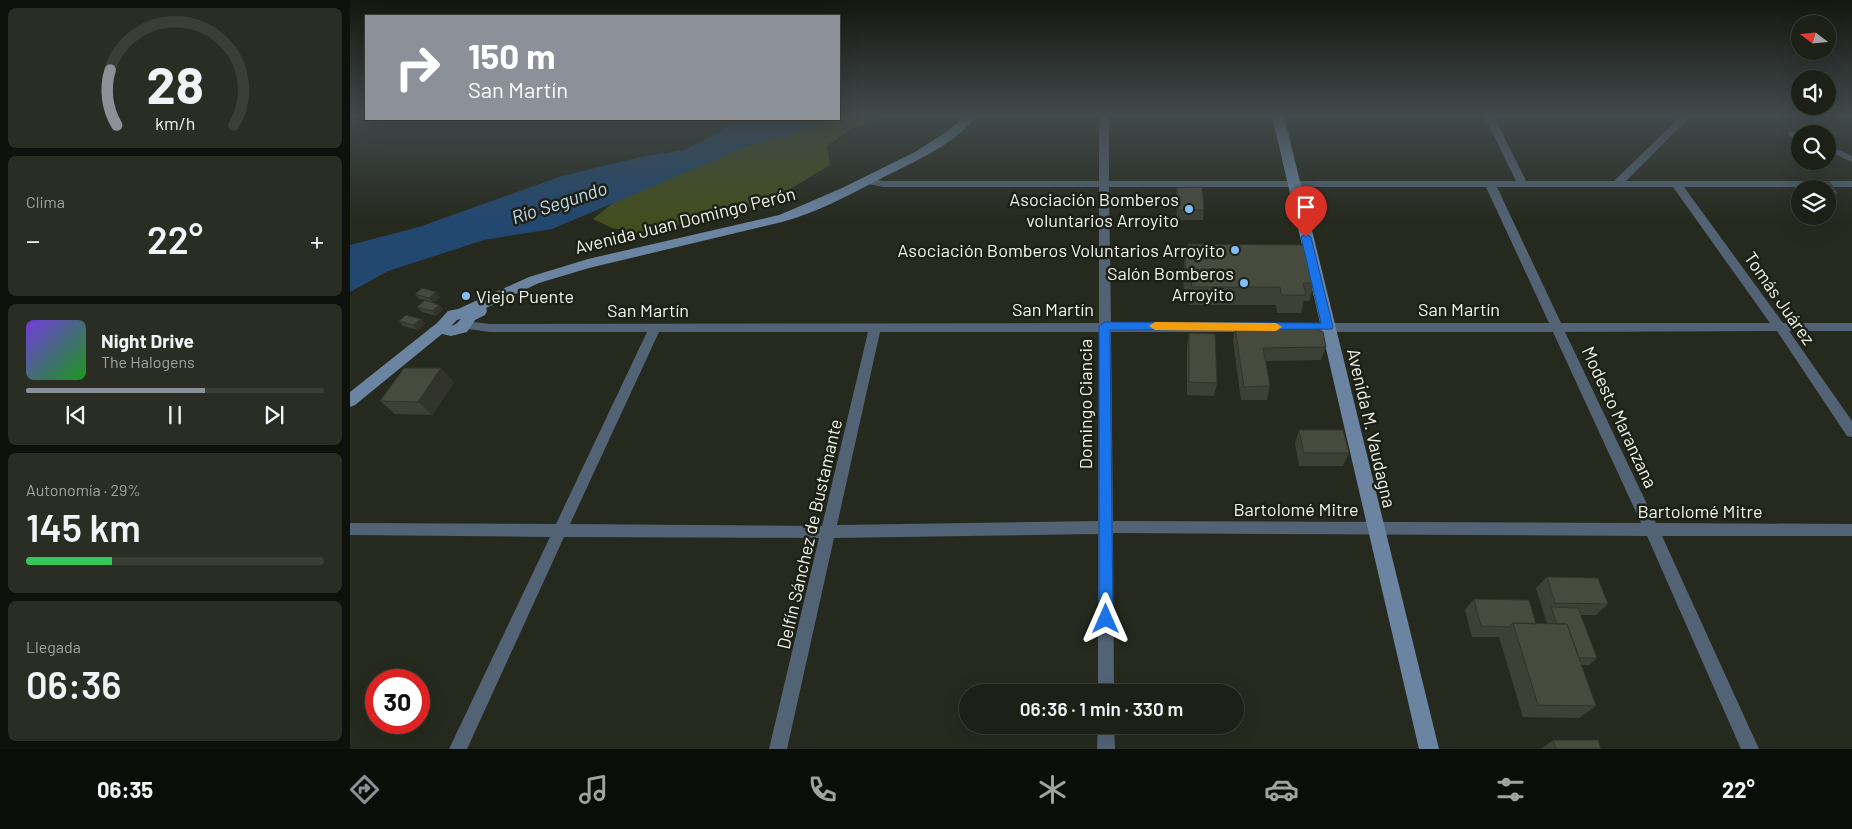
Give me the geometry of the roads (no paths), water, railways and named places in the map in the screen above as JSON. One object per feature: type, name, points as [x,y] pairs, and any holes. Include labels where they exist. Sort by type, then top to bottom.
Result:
[{"type":"main road","name":"Avenida Juan Domingo Perón","points":[[350,401],[446,328],[450,317],[465,319],[534,280],[588,264],[782,218],[866,181],[923,151]]},
{"type":"main road","name":"Avenida M. Vaudagna","points":[[1286,151],[1429,749]]},
{"type":"street","name":"Domingo Ciancia","points":[[1105,151],[1106,684]]},
{"type":"street","points":[[1506,151],[1523,184]]},
{"type":"street","points":[[1616,185],[1651,151]]},
{"type":"street","points":[[866,181],[884,184],[1852,184]]},
{"type":"street","name":"Modesto Maranzana","points":[[1490,184],[1652,530],[1750,749]]},
{"type":"street","name":"Tomás Juárez","points":[[1677,185],[1780,327],[1852,432]]},
{"type":"street","name":"San Martín","points":[[465,319],[490,328],[1105,326],[1852,328]]},
{"type":"street","points":[[458,749],[655,327]]},
{"type":"street","name":"Delfín Sánchez de Bustamante","points":[[778,749],[875,327]]},
{"type":"street","name":"Bartolomé Mitre","points":[[350,529],[829,532],[1106,527],[1852,530]]},
{"type":"street","points":[[1106,734],[1106,749]]},
{"type":"lane","points":[[1836,151],[1852,158]]},
{"type":"water","name":"Río Segundo","points":[[678,151],[736,151],[552,229],[484,240],[388,271],[350,292],[350,245],[419,227],[562,176],[645,156]]},
{"type":"place","name":"Asociación Bomberos voluntarios Arroyito","points":[[1189,209]]},
{"type":"place","name":"Asociación Bomberos Voluntarios Arroyito","points":[[1235,250]]},
{"type":"place","name":"Salón Bomberos Arroyito","points":[[1244,283]]},
{"type":"place","name":"Viejo Puente","points":[[466,296]]}]
